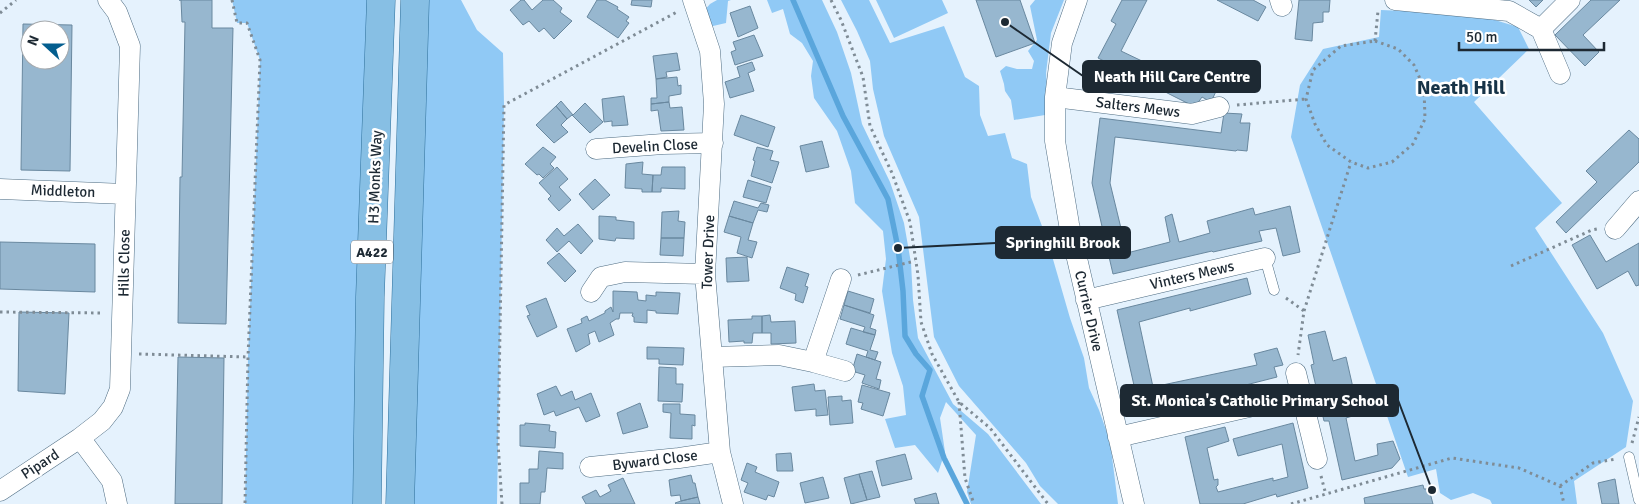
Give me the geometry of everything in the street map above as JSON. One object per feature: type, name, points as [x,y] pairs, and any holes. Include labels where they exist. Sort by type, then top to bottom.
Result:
[{"type":"main road","name":"H3 Monks Way","points":[[367,504],[370,297],[382,0]]},
{"type":"main road","name":"A422","points":[[400,504],[415,0]]},
{"type":"street","name":"Hills Close","points":[[80,438],[102,421],[113,407],[120,389],[130,46],[117,12],[108,0]]},
{"type":"street","name":"Currier Drive","points":[[1077,0],[1062,43],[1055,97],[1055,141],[1069,224],[1134,504]]},
{"type":"street","points":[[1541,29],[1570,0]]},
{"type":"street","name":"Tower Drive","points":[[694,2],[710,51],[714,104],[705,274],[720,452],[733,504]]},
{"type":"street","points":[[1387,4],[1509,10],[1541,29],[1560,74]]},
{"type":"street","name":"Salters Mews","points":[[1055,97],[1192,114],[1219,106]]},
{"type":"street","name":"Develin Close","points":[[596,149],[663,144],[713,143]]},
{"type":"street","name":"Middleton","points":[[0,189],[125,194]]},
{"type":"street","points":[[1615,228],[1639,201]]},
{"type":"street","name":"Vinters Mews","points":[[1086,300],[1265,258]]},
{"type":"street","points":[[591,292],[602,277],[625,272],[705,274]]},
{"type":"street","points":[[813,362],[841,279]]},
{"type":"street","points":[[712,357],[779,355],[844,371]]},
{"type":"street","points":[[1296,373],[1317,459]]},
{"type":"street","points":[[1118,437],[1302,396]]},
{"type":"street","points":[[80,438],[112,482],[117,504]]},
{"type":"street","name":"Pipard","points":[[0,491],[80,438]]},
{"type":"street","name":"Byward Close","points":[[590,467],[720,452]]},
{"type":"lane","name":"Vinters Mews","points":[[1265,258],[1274,290]]},
{"type":"lane","points":[[1628,457],[1639,500]]},
{"type":"path","points":[[0,13],[16,0]]},
{"type":"path","points":[[232,0],[237,22],[247,23],[260,60],[248,356],[245,504]]},
{"type":"path","points":[[831,0],[863,76],[870,126],[892,173],[910,222],[916,261],[921,322],[932,354],[959,402],[990,428],[1048,504]]},
{"type":"path","points":[[502,504],[498,443],[504,104],[694,2]]},
{"type":"path","points":[[1375,41],[1387,4]]},
{"type":"path","points":[[1375,41],[1398,49],[1414,65],[1424,88],[1425,119],[1414,144],[1392,162],[1368,168],[1351,162],[1327,145],[1314,124],[1306,99],[1313,70],[1341,46],[1375,41]]},
{"type":"path","points":[[1219,106],[1306,99]]},
{"type":"path","points":[[1296,373],[1304,311],[1351,162]]},
{"type":"path","points":[[1511,266],[1592,230],[1615,228]]},
{"type":"path","points":[[841,279],[916,261]]},
{"type":"path","points":[[1274,290],[1304,311]]},
{"type":"path","points":[[0,312],[122,313]]},
{"type":"path","points":[[121,354],[248,356]]},
{"type":"path","points":[[959,402],[965,478],[974,504]]},
{"type":"path","points":[[1560,486],[1593,463],[1628,457],[1639,418]]},
{"type":"path","points":[[1291,504],[1452,458],[1519,468],[1560,486]]},
{"type":"path","points":[[1560,486],[1564,504]]},
{"type":"shaded area","points":[[232,0],[381,0],[365,504],[245,504],[248,357],[260,60],[247,23],[237,23]]},
{"type":"shaded area","points":[[415,0],[461,0],[477,30],[503,53],[504,105],[497,504],[400,504]]},
{"type":"shaded area","points":[[717,0],[731,0],[728,1],[726,23],[713,26],[705,22],[703,12],[710,4]]},
{"type":"shaded area","points":[[767,0],[822,0],[837,32],[851,73],[862,124],[890,182],[904,223],[911,263],[918,338],[953,404],[988,434],[1041,504],[971,504],[967,492],[976,435],[946,402],[940,418],[945,452],[938,473],[915,445],[895,448],[885,419],[906,415],[903,386],[892,353],[882,291],[886,259],[883,231],[855,203],[851,171],[837,131],[814,98],[811,76],[813,61],[802,43],[790,34],[783,9],[772,13]]},
{"type":"shaded area","points":[[841,0],[869,0],[890,43],[944,26],[965,77],[979,86],[980,115],[988,136],[1005,133],[1012,158],[1027,164],[1031,197],[1048,242],[1070,318],[1084,358],[1089,388],[1110,441],[1118,504],[1058,504],[1040,486],[1026,463],[959,386],[934,337],[919,217],[884,136],[873,89],[870,61]]},
{"type":"shaded area","points":[[876,0],[942,0],[948,13],[894,38]]},
{"type":"shaded area","points":[[1035,0],[1064,0],[1051,33],[1046,73],[1045,115],[1014,120],[1011,100],[1005,91],[1000,71],[1006,66],[1017,69],[1032,69],[1034,61],[1028,51],[1037,40],[1030,6]]},
{"type":"shaded area","points":[[1381,10],[1475,14],[1518,27],[1529,49],[1474,102],[1562,203],[1535,228],[1603,333],[1633,401],[1626,447],[1574,481],[1577,504],[1492,504],[1490,500],[1473,493],[1451,500],[1440,493],[1436,469],[1408,477],[1291,137],[1300,85],[1323,49],[1379,37]]},
{"type":"building","points":[[181,0],[212,0],[212,28],[233,28],[226,324],[178,323],[185,22],[182,22]]},
{"type":"building","points":[[521,0],[524,0],[532,10],[543,0],[553,0],[562,8],[560,12],[572,21],[554,39],[544,28],[539,32],[529,21],[523,25],[510,10]]},
{"type":"building","points":[[597,0],[605,0],[618,7],[617,9],[629,17],[626,21],[629,23],[618,38],[587,17]]},
{"type":"building","points":[[632,0],[652,0],[651,7],[631,5]]},
{"type":"building","points":[[976,0],[1020,0],[1035,43],[996,57]]},
{"type":"building","points":[[1122,0],[1147,0],[1121,51],[1188,83],[1193,75],[1218,87],[1211,102],[1202,97],[1195,107],[1098,58],[1116,24],[1111,21]]},
{"type":"building","points":[[1217,0],[1253,0],[1266,7],[1258,21]]},
{"type":"building","points":[[1299,0],[1330,0],[1329,12],[1323,12],[1323,22],[1313,23],[1312,41],[1295,39]]},
{"type":"building","points":[[1529,0],[1543,0],[1536,7]]},
{"type":"building","points":[[1591,0],[1620,0],[1583,35],[1599,52],[1585,66],[1555,35]]},
{"type":"building","points":[[750,6],[758,28],[738,37],[730,13]]},
{"type":"building","points":[[70,25],[72,25],[70,171],[21,170],[22,70],[70,70]]},
{"type":"building","points":[[754,35],[763,56],[735,65],[731,52],[736,50],[733,42]]},
{"type":"building","points":[[677,53],[680,70],[666,72],[667,77],[656,79],[653,56]]},
{"type":"building","points":[[752,62],[755,70],[748,73],[754,91],[730,98],[725,82],[740,77],[737,67]]},
{"type":"building","points":[[677,77],[678,86],[681,85],[681,94],[669,96],[669,102],[651,104],[651,98],[657,98],[656,79]]},
{"type":"building","points":[[624,96],[628,125],[612,126],[612,121],[604,122],[602,99]]},
{"type":"building","points":[[561,101],[573,115],[585,103],[603,122],[590,133],[572,115],[567,119],[556,106]]},
{"type":"building","points":[[669,102],[670,108],[682,107],[684,130],[661,131],[658,110],[651,111],[651,104]]},
{"type":"building","points":[[556,106],[567,119],[561,125],[568,132],[554,143],[536,125]]},
{"type":"building","points":[[1224,113],[1242,114],[1240,123],[1250,123],[1247,151],[1115,137],[1110,183],[1127,253],[1170,242],[1165,217],[1172,214],[1179,242],[1210,233],[1207,221],[1253,208],[1255,215],[1290,206],[1300,252],[1283,256],[1276,228],[1259,231],[1262,241],[1113,274],[1092,183],[1100,118],[1221,133]]},
{"type":"building","points":[[741,115],[775,127],[768,147],[734,135]]},
{"type":"building","points":[[1629,130],[1639,139],[1639,162],[1566,233],[1556,222],[1597,182],[1586,171]]},
{"type":"building","points":[[822,141],[829,167],[806,172],[800,146]]},
{"type":"building","points":[[543,147],[556,157],[550,164],[554,168],[543,178],[525,164]]},
{"type":"building","points":[[757,147],[773,151],[770,160],[779,162],[772,183],[751,176]]},
{"type":"building","points":[[643,162],[642,174],[653,175],[652,192],[642,192],[642,189],[625,188],[626,164]]},
{"type":"building","points":[[557,167],[568,179],[559,187],[571,200],[559,211],[548,199],[551,196],[539,183]]},
{"type":"building","points":[[662,167],[685,167],[685,189],[661,188],[661,192],[652,192],[653,175],[661,175]]},
{"type":"building","points":[[595,179],[610,195],[593,210],[579,194]]},
{"type":"building","points":[[748,180],[771,187],[766,203],[743,197]]},
{"type":"building","points":[[734,201],[758,208],[761,203],[769,205],[767,212],[758,210],[753,223],[729,216]]},
{"type":"building","points":[[679,211],[678,221],[685,222],[684,238],[661,238],[662,212]]},
{"type":"building","points":[[599,216],[616,217],[616,220],[634,222],[634,239],[616,238],[615,241],[599,239]]},
{"type":"building","points":[[729,216],[753,223],[748,240],[757,242],[752,258],[737,253],[741,237],[724,232]]},
{"type":"building","points":[[578,224],[593,241],[581,254],[569,241],[557,252],[546,240],[557,228],[564,236]]},
{"type":"building","points":[[1590,235],[1606,262],[1639,243],[1639,285],[1636,286],[1628,271],[1597,289],[1572,245]]},
{"type":"building","points":[[661,238],[684,238],[683,256],[660,255]]},
{"type":"building","points":[[0,242],[95,244],[95,292],[0,289]]},
{"type":"building","points":[[559,253],[576,271],[565,282],[547,263]]},
{"type":"building","points":[[747,257],[749,281],[727,282],[726,258]]},
{"type":"building","points":[[787,267],[809,274],[805,286],[808,287],[803,303],[795,300],[796,294],[780,288]]},
{"type":"building","points":[[1247,278],[1251,294],[1190,311],[1190,308],[1139,322],[1153,387],[1257,365],[1254,354],[1277,348],[1283,365],[1274,367],[1277,377],[1199,397],[1198,395],[1150,407],[1149,410],[1140,412],[1117,310]]},
{"type":"building","points":[[613,291],[637,292],[638,300],[646,301],[646,295],[656,296],[656,292],[680,293],[678,314],[656,313],[656,311],[647,310],[647,323],[634,322],[633,313],[620,313],[619,319],[610,323],[614,335],[599,342],[595,331],[588,334],[590,344],[576,352],[567,329],[582,323],[581,319],[587,316],[589,321],[605,313],[611,307],[613,312]]},
{"type":"building","points":[[848,291],[874,299],[870,313],[844,305]]},
{"type":"building","points":[[546,298],[557,327],[537,337],[527,316],[530,315],[526,306]]},
{"type":"building","points":[[844,305],[874,315],[870,328],[876,330],[875,335],[863,332],[865,327],[840,319]]},
{"type":"building","points":[[19,312],[69,313],[65,394],[18,391]]},
{"type":"building","points":[[770,315],[771,322],[795,321],[796,343],[771,344],[771,333],[762,333],[762,316]]},
{"type":"building","points":[[752,316],[762,316],[762,333],[753,333],[752,343],[744,343],[744,341],[729,342],[728,320],[752,319]]},
{"type":"building","points":[[851,328],[875,335],[870,350],[878,352],[875,360],[866,357],[868,351],[846,344]]},
{"type":"building","points":[[1325,331],[1333,361],[1346,357],[1359,414],[1346,418],[1355,461],[1378,455],[1377,444],[1393,441],[1400,459],[1392,468],[1342,480],[1329,421],[1324,421],[1311,365],[1314,364],[1308,335]]},
{"type":"building","points":[[647,347],[684,348],[683,365],[659,364],[659,359],[647,359]]},
{"type":"building","points":[[857,354],[881,362],[876,379],[881,380],[879,389],[862,383],[865,375],[852,371]]},
{"type":"building","points":[[178,357],[224,358],[222,504],[175,504]]},
{"type":"building","points":[[659,367],[676,368],[676,384],[683,384],[682,402],[658,401]]},
{"type":"building","points":[[814,384],[815,391],[825,390],[828,415],[816,416],[816,409],[795,411],[792,387]]},
{"type":"building","points":[[862,385],[890,393],[883,416],[861,409],[863,403],[858,402]]},
{"type":"building","points":[[556,386],[561,396],[572,391],[575,400],[591,393],[600,416],[586,422],[579,407],[556,416],[554,411],[544,415],[537,394]]},
{"type":"building","points":[[842,396],[842,401],[851,400],[853,423],[830,425],[828,397]]},
{"type":"building","points":[[640,403],[648,427],[623,434],[617,413]]},
{"type":"building","points":[[663,404],[680,404],[680,414],[695,415],[695,426],[692,425],[692,439],[670,438],[671,413],[663,412]]},
{"type":"building","points":[[525,423],[550,425],[549,431],[556,432],[555,448],[520,446],[520,425],[525,425]]},
{"type":"building","points":[[1293,423],[1308,488],[1277,497],[1276,494],[1243,504],[1200,504],[1185,437],[1225,427],[1229,441],[1207,448],[1214,480],[1218,479],[1216,487],[1218,492],[1273,478],[1273,481],[1288,477],[1282,444],[1238,456],[1233,439]]},
{"type":"building","points":[[539,451],[563,453],[563,469],[547,468],[545,492],[541,492],[540,504],[520,504],[520,483],[529,483],[529,469],[538,469]]},
{"type":"building","points":[[791,453],[793,471],[777,471],[776,454]]},
{"type":"building","points":[[905,454],[912,479],[882,486],[876,461]]},
{"type":"building","points":[[747,463],[757,467],[755,472],[779,482],[774,497],[768,495],[766,500],[744,492],[748,483],[741,480]]},
{"type":"building","points":[[872,471],[880,497],[867,500],[859,474]]},
{"type":"building","points":[[859,474],[867,500],[851,504],[844,478]]},
{"type":"building","points":[[691,475],[698,497],[681,501],[680,495],[671,496],[669,480]]},
{"type":"building","points":[[823,477],[829,498],[805,503],[800,483]]},
{"type":"building","points":[[623,478],[635,504],[586,504],[582,497],[596,490],[600,497],[611,491],[608,485]]},
{"type":"building","points":[[1615,479],[1619,504],[1602,504],[1598,483]]},
{"type":"building","points":[[1423,485],[1424,489],[1429,489],[1433,504],[1365,504],[1364,498]]},
{"type":"building","points":[[936,493],[939,504],[916,504],[914,499]]},
{"type":"building","points":[[698,497],[700,504],[675,503],[681,501]]},
{"type":"waterway","points":[[793,0],[843,116],[888,199],[898,248],[903,291],[905,336],[916,354],[930,370],[922,396],[944,458],[967,504]]},
{"type":"place","name":"Neath Hill Care Centre","points":[[1005,22]]},
{"type":"place","name":"Springhill Brook","points":[[898,248]]},
{"type":"place","name":"St. Monica's Catholic Primary School","points":[[1432,490]]},
{"type":"district","name":"Neath Hill","points":[[1461,87]]}]
